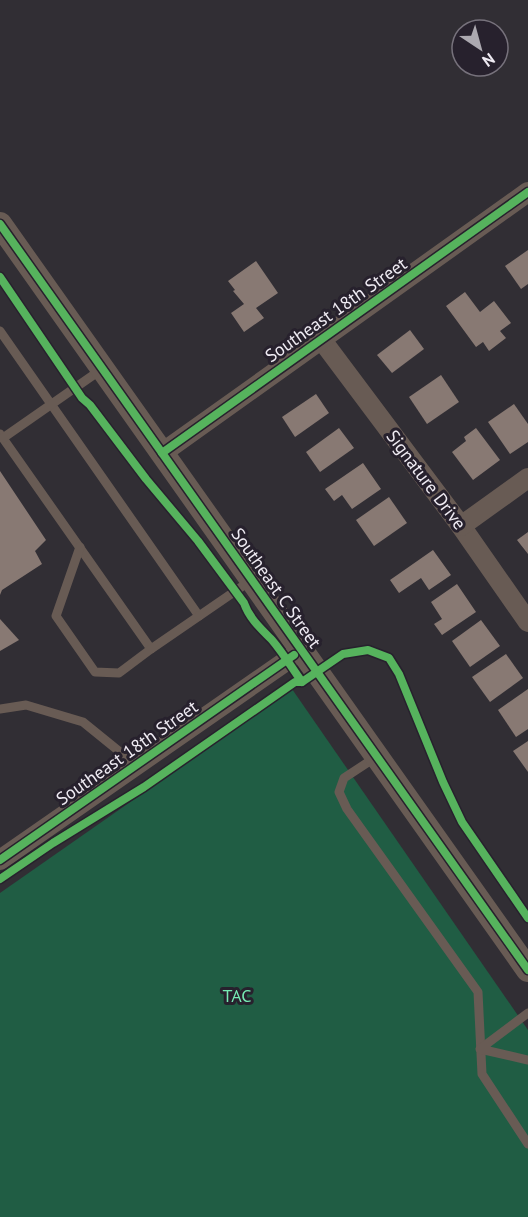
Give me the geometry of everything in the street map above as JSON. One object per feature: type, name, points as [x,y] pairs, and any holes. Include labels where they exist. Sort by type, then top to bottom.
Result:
[{"type":"street","name":"Southeast 18th Street","points":[[162,453],[528,192]]},
{"type":"street","name":"Southeast C Street","points":[[3,234],[162,453],[528,970]]},
{"type":"street","name":"Signature Drive","points":[[321,339],[461,526],[528,622]]},
{"type":"street","points":[[461,526],[528,478]]},
{"type":"street","name":"Southeast 18th Street","points":[[0,860],[302,650]]},
{"type":"lane","points":[[0,331],[199,616]]},
{"type":"lane","points":[[102,369],[2,436],[151,649]]},
{"type":"lane","points":[[80,547],[56,616],[95,672],[119,673],[252,580]]},
{"type":"lane","points":[[0,709],[26,705],[83,722],[136,765]]},
{"type":"lane","points":[[377,757],[344,778],[339,792],[347,810],[478,992],[482,1074],[528,1144]]},
{"type":"lane","points":[[480,1049],[528,1013]]},
{"type":"lane","points":[[480,1049],[528,1060]]},
{"type":"green space","name":"TAC","points":[[292,689],[528,1030],[528,1217],[0,1217],[0,893]]},
{"type":"building","points":[[528,250],[528,284],[521,289],[505,266]]},
{"type":"building","points":[[256,261],[278,293],[256,308],[264,318],[244,332],[231,313],[244,304],[228,281]]},
{"type":"building","points":[[465,292],[480,312],[494,301],[511,323],[500,331],[506,338],[489,351],[483,342],[476,347],[446,306]]},
{"type":"building","points":[[410,330],[424,349],[392,373],[377,355]]},
{"type":"building","points":[[441,375],[459,402],[427,424],[409,397]]},
{"type":"building","points":[[316,394],[329,413],[295,437],[282,417]]},
{"type":"building","points":[[514,404],[528,424],[528,442],[510,454],[488,422]]},
{"type":"building","points":[[339,428],[354,448],[320,472],[306,452]]},
{"type":"building","points":[[476,428],[500,460],[473,480],[452,452],[466,441],[464,437]]},
{"type":"building","points":[[363,463],[381,489],[352,509],[342,495],[334,501],[325,489]]},
{"type":"building","points":[[0,471],[46,540],[35,551],[42,564],[2,590],[0,595]]},
{"type":"building","points":[[389,497],[407,523],[374,546],[356,520]]},
{"type":"building","points":[[528,532],[528,554],[517,540]]},
{"type":"building","points":[[433,550],[451,575],[429,590],[421,578],[399,593],[390,580]]},
{"type":"building","points":[[457,584],[476,612],[442,635],[434,624],[442,619],[431,602]]},
{"type":"building","points":[[0,619],[19,640],[0,651]]},
{"type":"building","points":[[481,620],[500,646],[470,667],[452,641]]},
{"type":"building","points":[[506,654],[523,678],[490,702],[472,677]]},
{"type":"building","points":[[528,689],[528,729],[516,737],[498,710]]},
{"type":"building","points":[[528,741],[528,772],[513,751]]},
{"type":"cycle path","points":[[162,453],[528,192]]},
{"type":"cycle path","points":[[0,224],[528,970]]},
{"type":"cycle path","points":[[0,277],[82,398],[90,405],[146,479],[198,541],[244,603],[252,618],[276,645],[302,682]]},
{"type":"cycle path","points":[[0,879],[53,843],[144,787],[295,682],[302,682],[343,654],[368,650],[389,658],[399,674],[443,782],[462,822],[528,918]]},
{"type":"cycle path","points":[[0,860],[294,655]]}]
